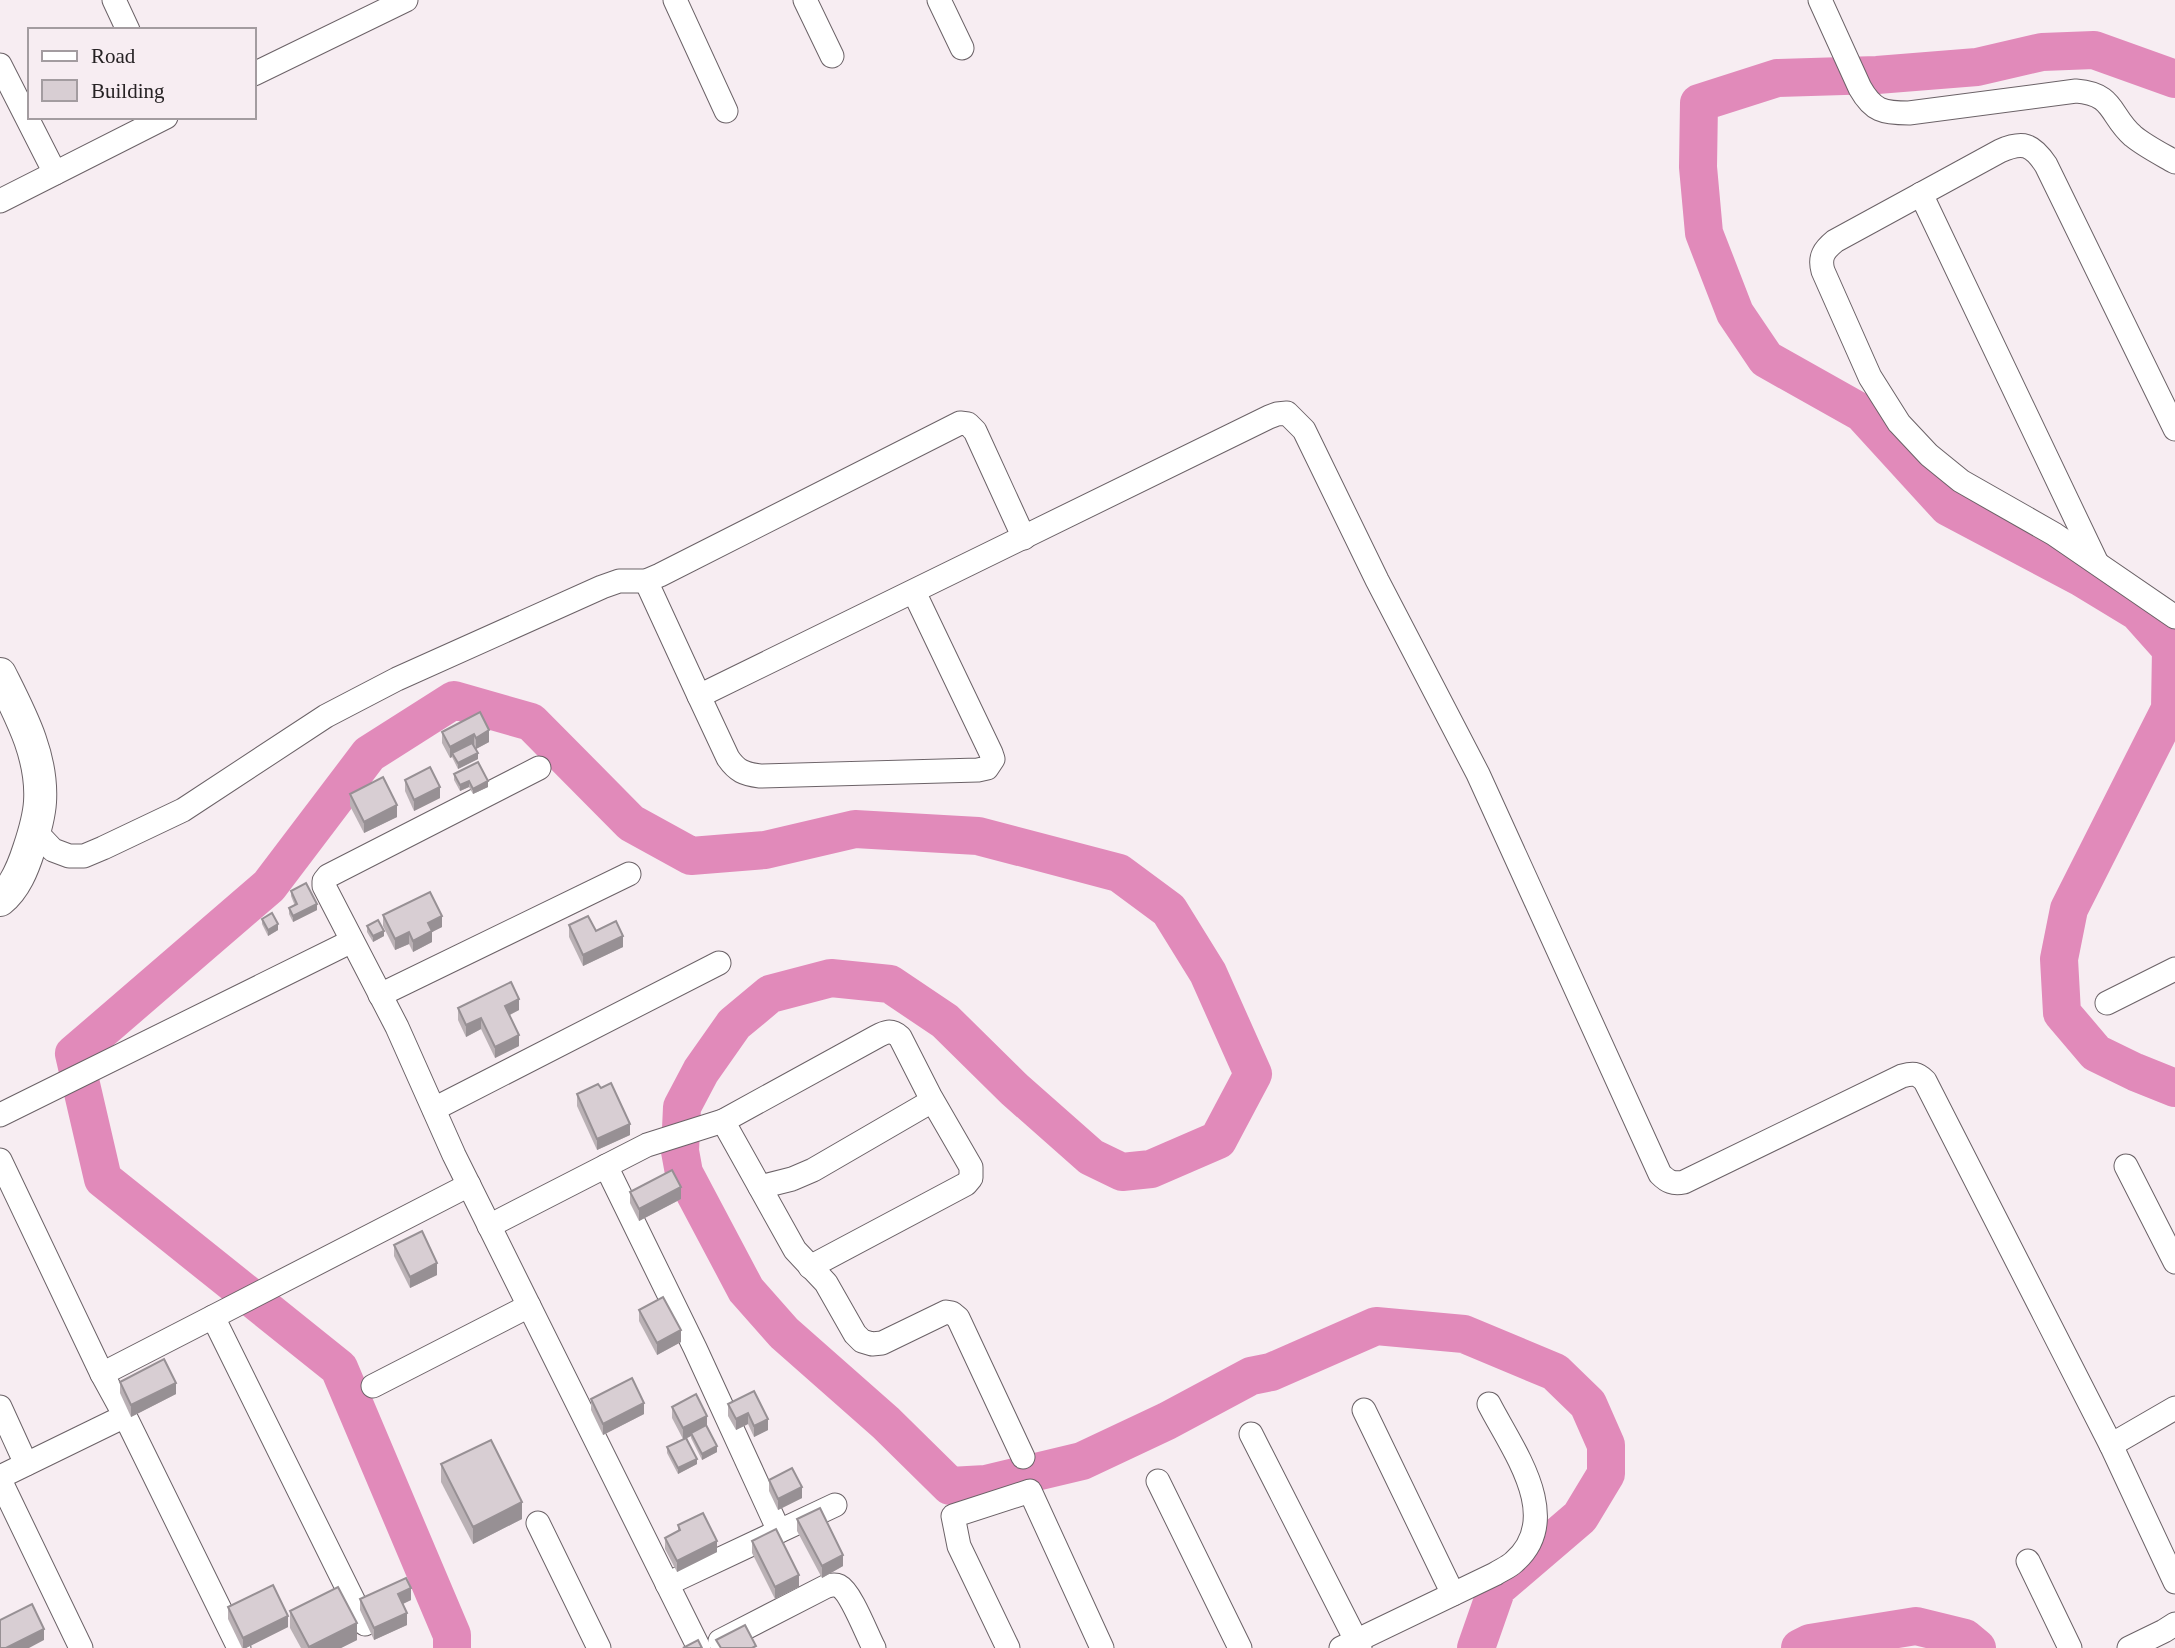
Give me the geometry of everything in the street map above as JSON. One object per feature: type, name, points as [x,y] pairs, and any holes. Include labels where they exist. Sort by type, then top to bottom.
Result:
[{"type":"street","points":[[114,0],[127,28]]},
{"type":"street","points":[[256,73],[406,0]]},
{"type":"street","points":[[675,0],[726,111]]},
{"type":"street","points":[[806,0],[832,56]]},
{"type":"street","points":[[939,0],[962,48]]},
{"type":"street","points":[[1820,0],[1856,79],[1867,100],[1877,109],[1891,113],[1909,113],[2076,91],[2092,92],[2104,98],[2134,137],[2175,162]]},
{"type":"street","points":[[0,65],[55,173]]},
{"type":"street","points":[[0,201],[162,119]]},
{"type":"street","points":[[2175,429],[2046,165],[2037,152],[2027,146],[2013,146],[1921,194],[1835,241],[1822,255],[1824,271],[1870,377],[1899,423],[1928,455],[1961,481],[2054,534],[2175,617]]},
{"type":"street","points":[[1921,194],[2097,564]]},
{"type":"street","points":[[699,696],[1269,417],[1287,413],[1304,429],[1377,580],[1478,774],[1660,1174],[1667,1181],[1684,1182],[1902,1076],[1912,1073],[1919,1075],[1932,1093],[2111,1444],[2175,1582]]},
{"type":"street","points":[[35,831],[53,850],[69,856],[84,856],[103,848],[183,810],[316,722],[397,679],[602,587],[619,581],[646,581],[960,423],[968,424],[975,431],[1024,538]]},
{"type":"street","points":[[646,581],[728,758],[744,774],[760,776],[987,768],[993,759],[991,753],[914,592]]},
{"type":"street","points":[[0,674],[21,715],[31,742],[37,767],[40,801],[35,831],[23,869],[0,900]]},
{"type":"street","points":[[539,768],[328,876],[324,886],[380,995],[528,1306],[699,1648]]},
{"type":"street","points":[[380,995],[629,874]]},
{"type":"street","points":[[0,1115],[352,941]]},
{"type":"street","points":[[434,1109],[719,963]]},
{"type":"street","points":[[2107,1003],[2175,969]]},
{"type":"street","points":[[489,1226],[665,1138],[723,1121],[887,1032],[894,1032],[900,1037],[932,1101],[971,1167],[971,1178],[966,1184],[810,1267]]},
{"type":"street","points":[[760,1187],[792,1179],[813,1170],[932,1101]]},
{"type":"street","points":[[723,1121],[795,1250],[825,1283],[855,1334],[862,1341],[882,1343],[946,1312],[958,1318],[1023,1457]]},
{"type":"street","points":[[0,1160],[102,1374],[239,1648]]},
{"type":"street","points":[[606,1166],[695,1348],[779,1531]]},
{"type":"street","points":[[2126,1166],[2175,1262]]},
{"type":"street","points":[[102,1374],[469,1185]]},
{"type":"street","points":[[373,1386],[528,1306]]},
{"type":"street","points":[[215,1315],[365,1624]]},
{"type":"street","points":[[1251,1434],[1352,1646],[1495,1574],[1514,1562],[1530,1542],[1536,1522],[1535,1499],[1526,1475],[1489,1404]]},
{"type":"street","points":[[0,1407],[26,1464]]},
{"type":"street","points":[[2111,1444],[2175,1408]]},
{"type":"street","points":[[1364,1410],[1453,1594]]},
{"type":"street","points":[[81,1648],[0,1478],[125,1416]]},
{"type":"street","points":[[1158,1481],[1240,1648]]},
{"type":"street","points":[[1008,1648],[959,1546],[953,1516],[1030,1491],[1102,1648]]},
{"type":"street","points":[[667,1584],[835,1505]]},
{"type":"street","points":[[538,1523],[598,1648]]},
{"type":"street","points":[[2028,1561],[2070,1648]]},
{"type":"street","points":[[708,1648],[827,1586],[835,1585],[841,1587],[849,1597],[874,1648]]},
{"type":"street","points":[[2129,1648],[2175,1624]]},
{"type":"building","points":[[480,712],[489,730],[476,738],[474,734],[450,747],[442,732]]},
{"type":"building","points":[[472,743],[478,753],[458,763],[452,753]]},
{"type":"building","points":[[478,762],[488,781],[473,789],[469,781],[460,785],[454,774]]},
{"type":"building","points":[[430,767],[440,787],[414,800],[405,780]]},
{"type":"building","points":[[383,777],[397,805],[364,822],[350,794]]},
{"type":"building","points":[[306,883],[317,904],[293,916],[289,908],[297,904],[291,891]]},
{"type":"building","points":[[430,892],[442,916],[428,923],[432,931],[413,941],[409,932],[395,939],[383,915]]},
{"type":"building","points":[[272,913],[278,924],[268,930],[262,919]]},
{"type":"building","points":[[588,916],[596,931],[616,921],[623,936],[583,955],[569,925]]},
{"type":"building","points":[[378,920],[384,931],[373,936],[367,926]]},
{"type":"building","points":[[511,982],[519,999],[505,1006],[519,1035],[495,1047],[481,1018],[466,1025],[458,1008]]},
{"type":"building","points":[[611,1083],[630,1124],[597,1139],[577,1094],[598,1084],[601,1088]]},
{"type":"building","points":[[672,1170],[681,1187],[639,1209],[630,1192]]},
{"type":"building","points":[[422,1231],[437,1263],[410,1277],[394,1245]]},
{"type":"building","points":[[663,1297],[681,1330],[657,1343],[639,1310]]},
{"type":"building","points":[[164,1359],[176,1383],[131,1405],[120,1382]]},
{"type":"building","points":[[632,1378],[644,1403],[603,1424],[591,1399]]},
{"type":"building","points":[[754,1391],[768,1419],[754,1426],[748,1413],[736,1419],[728,1404]]},
{"type":"building","points":[[696,1394],[707,1416],[683,1428],[672,1407]]},
{"type":"building","points":[[706,1425],[717,1446],[702,1454],[691,1433]]},
{"type":"building","points":[[686,1438],[697,1459],[678,1468],[667,1447]]},
{"type":"building","points":[[491,1440],[522,1502],[473,1527],[441,1464]]},
{"type":"building","points":[[792,1468],[802,1487],[778,1499],[769,1480]]},
{"type":"building","points":[[820,1508],[843,1555],[822,1566],[797,1519]]},
{"type":"building","points":[[703,1513],[717,1541],[677,1561],[665,1538],[680,1530],[678,1525]]},
{"type":"building","points":[[776,1529],[799,1575],[775,1587],[752,1541]]},
{"type":"building","points":[[406,1578],[411,1588],[398,1594],[407,1613],[374,1628],[360,1599]]},
{"type":"building","points":[[273,1585],[288,1616],[243,1638],[228,1607]]},
{"type":"building","points":[[338,1587],[357,1623],[309,1647],[290,1611]]},
{"type":"building","points":[[32,1604],[44,1629],[6,1648],[0,1648],[0,1620]]},
{"type":"building","points":[[745,1625],[756,1646],[721,1648],[716,1640]]},
{"type":"building","points":[[698,1640],[702,1648],[683,1648]]},
{"type":"waterway","points":[[2175,79],[2094,50],[2042,52],[1977,67],[1877,75],[1777,78],[1699,103],[1698,167],[1704,233],[1735,313],[1766,359],[1862,413],[1948,507],[2082,578],[2138,612],[2171,649],[2170,709],[2069,909],[2059,959],[2062,1013],[2096,1053],[2175,1088]]},
{"type":"waterway","points":[[452,1648],[452,1635],[339,1368],[103,1179],[74,1054],[269,886],[369,754],[454,700],[531,722],[631,823],[691,856],[765,850],[855,829],[978,836],[1119,873],[1169,910],[1208,973],[1253,1074],[1218,1140],[1151,1169],[1122,1172],[1091,1157],[1014,1089],[945,1021],[890,984],[831,978],[770,994],[734,1024],[701,1071],[682,1107],[680,1151],[684,1173],[746,1290],[784,1333],[886,1423],[950,1486],[986,1484],[1082,1461],[1167,1421],[1251,1376],[1271,1372],[1376,1326],[1464,1334],[1555,1372],[1588,1404],[1606,1445],[1606,1474],[1580,1517],[1497,1588],[1476,1648]]},
{"type":"waterway","points":[[1800,1648],[1810,1643],[1916,1626],[1965,1638],[1977,1648]]}]
